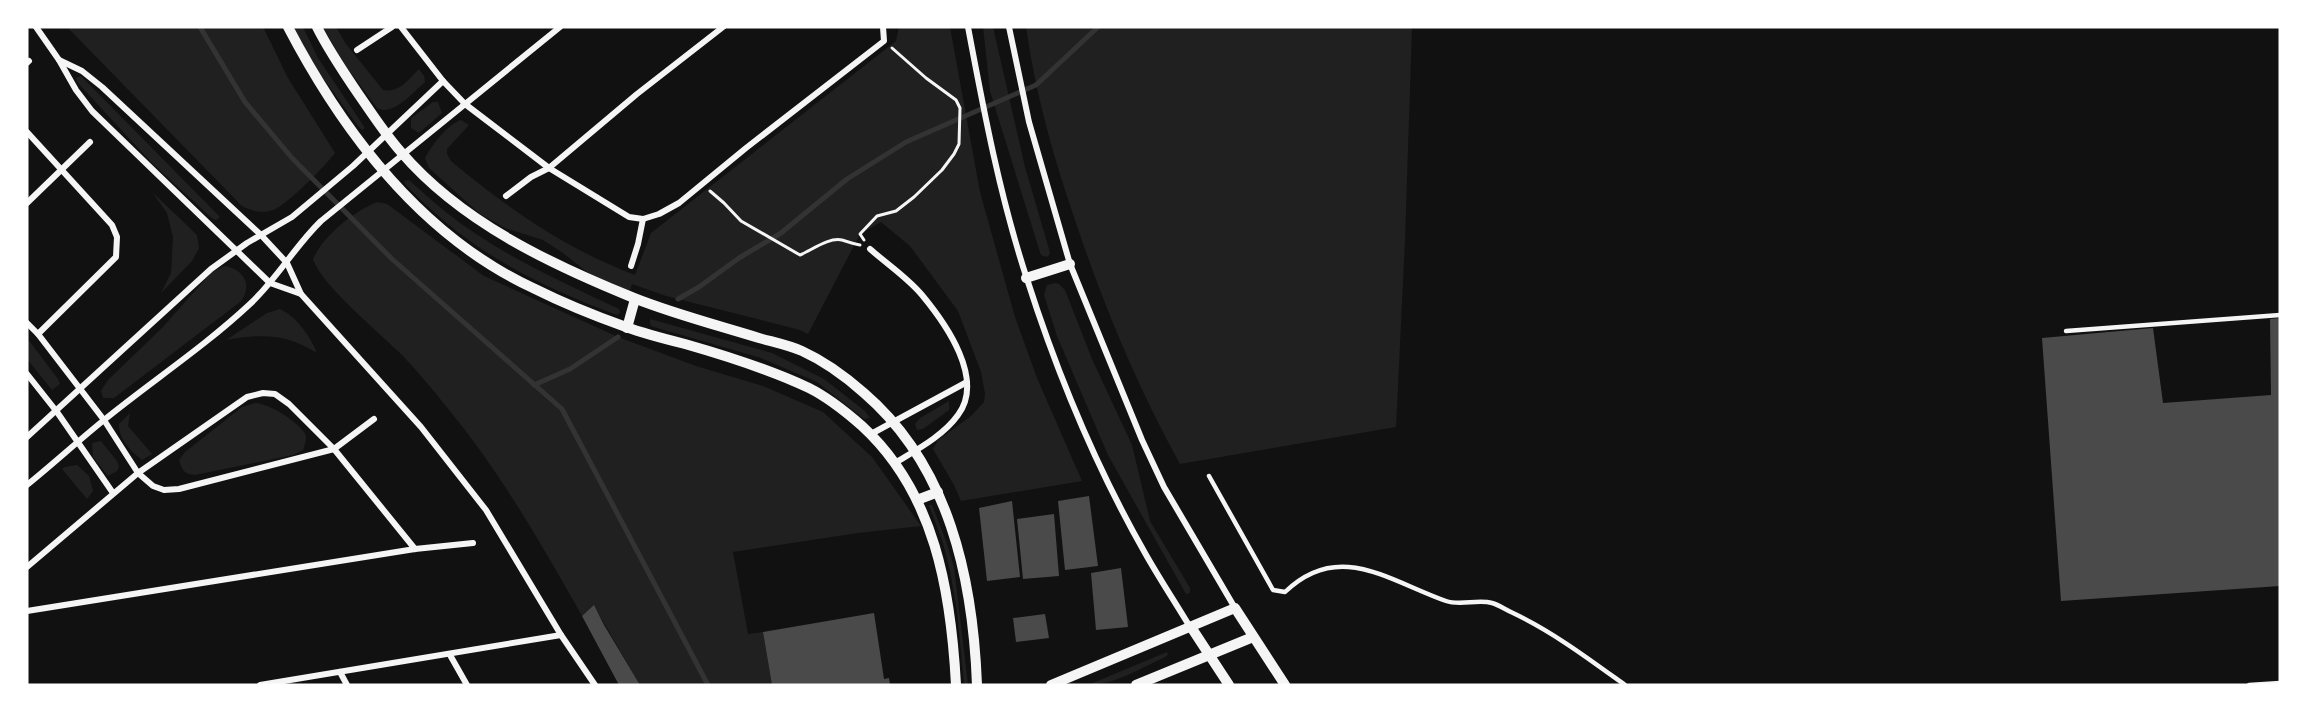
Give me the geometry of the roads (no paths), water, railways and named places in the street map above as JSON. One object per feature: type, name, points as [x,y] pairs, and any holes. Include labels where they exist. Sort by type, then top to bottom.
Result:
[{"type":"street","points":[[36,27],[92,111],[270,283],[302,294]]},
{"type":"street","points":[[288,27],[304,58],[381,171],[435,224],[490,264],[531,288],[627,328],[720,354],[810,388],[837,403],[871,434],[895,463],[926,516],[943,573],[954,644],[956,685]]},
{"type":"street","points":[[316,27],[328,49],[386,135],[402,154],[452,200],[496,231],[549,260],[635,299],[802,351],[847,378],[894,422],[915,450],[938,492],[959,548],[976,659],[977,685]]},
{"type":"street","points":[[357,50],[392,27]]},
{"type":"street","points":[[401,27],[443,81],[465,104],[549,168],[629,217],[643,219],[659,214],[679,203],[884,40],[883,27]]},
{"type":"street","points":[[27,485],[104,420],[225,327],[270,283],[306,235],[363,185],[560,27]]},
{"type":"street","points":[[506,196],[531,177],[549,168],[637,94],[723,27]]},
{"type":"street","points":[[968,27],[989,140],[1026,278],[1065,383],[1102,470],[1145,553],[1228,685]]},
{"type":"street","points":[[1009,27],[1029,122],[1070,264],[1142,440],[1164,487],[1235,608],[1285,685]]},
{"type":"street","points":[[59,60],[81,71],[102,87],[261,235],[287,263],[302,294],[421,427],[486,510],[561,635],[595,685]]},
{"type":"street","points":[[27,437],[211,269],[235,251],[292,217],[353,166],[443,81]]},
{"type":"street","points":[[27,132],[112,225],[117,237],[116,257],[38,334]]},
{"type":"street","points":[[27,203],[90,142]]},
{"type":"street","points":[[631,266],[639,244],[643,219]]},
{"type":"street","points":[[870,249],[921,294],[944,325],[962,355],[967,382],[966,400],[959,414],[949,426],[895,463]]},
{"type":"street","points":[[1026,278],[1070,264]]},
{"type":"street","points":[[627,328],[635,299]]},
{"type":"street","points":[[27,323],[104,420],[138,473],[153,486],[164,490],[178,489],[334,449],[374,419]]},
{"type":"street","points":[[27,374],[57,412],[113,493]]},
{"type":"street","points":[[871,434],[967,382]]},
{"type":"street","points":[[27,567],[138,473],[247,397],[263,393],[275,394],[289,404],[334,449],[415,549]]},
{"type":"street","points":[[917,500],[938,492]]},
{"type":"street","points":[[27,611],[415,549],[472,543]]},
{"type":"street","points":[[1051,685],[1235,608]]},
{"type":"street","points":[[260,685],[561,635]]},
{"type":"street","points":[[1136,685],[1253,637]]},
{"type":"street","points":[[450,655],[466,685]]},
{"type":"street","points":[[340,672],[347,685]]},
{"type":"lane","points":[[2066,331],[2280,315]]},
{"type":"lane","points":[[1209,476],[1273,590],[1285,592],[1302,577],[1317,570],[1335,567],[1368,569],[1449,602],[1491,603],[1535,624],[1625,685]]},
{"type":"lane","points":[[2249,685],[2280,683]]},
{"type":"waterway","points":[[200,27],[245,102],[292,158],[392,259],[562,409],[708,685]]},
{"type":"waterway","points":[[678,299],[781,233],[847,179],[906,142],[1036,85],[1098,27]]},
{"type":"waterway","points":[[534,385],[570,369],[618,337]]}]
